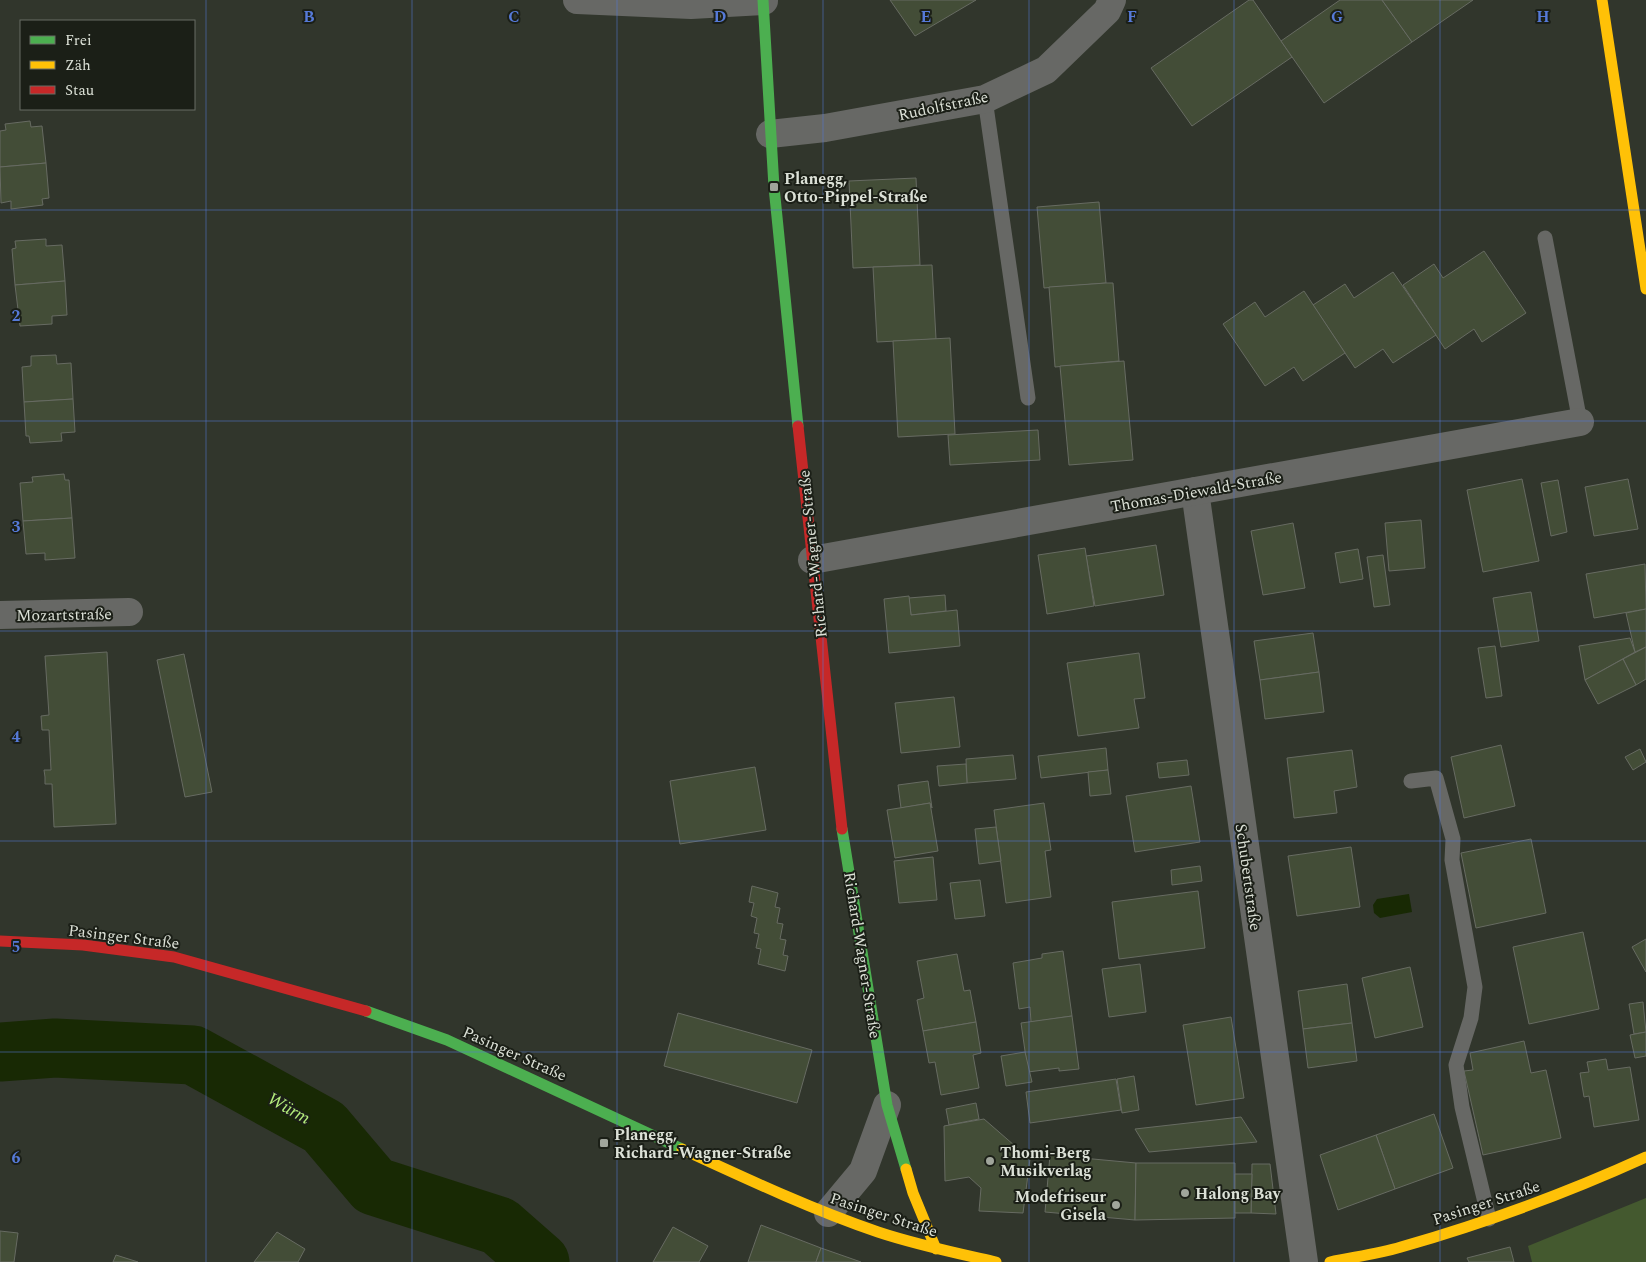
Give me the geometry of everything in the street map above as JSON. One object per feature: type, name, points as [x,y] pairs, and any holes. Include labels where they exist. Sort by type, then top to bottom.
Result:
[{"type":"main road","name":"Richard-Wagner-Straße","points":[[764,0],[770,134],[812,560],[844,838],[887,1105],[913,1193],[936,1249]]},
{"type":"main road","points":[[1602,0],[1646,289]]},
{"type":"main road","name":"Pasinger Straße","points":[[0,941],[82,945],[174,957],[350,1005],[447,1040],[723,1169],[828,1213],[878,1232],[936,1249],[996,1262]]},
{"type":"main road","name":"Pasinger Straße","points":[[1330,1262],[1399,1248],[1489,1219],[1576,1189],[1646,1157]]},
{"type":"street","points":[[577,0],[691,6],[764,0]]},
{"type":"street","name":"Rudolfstraße","points":[[770,134],[825,128],[985,99],[1046,70],[1106,11],[1112,0]]},
{"type":"street","name":"Thomas-Diewald-Straße","points":[[812,560],[1580,422]]},
{"type":"street","name":"Schubertstraße","points":[[1195,491],[1304,1262]]},
{"type":"street","name":"Mozartstraße","points":[[0,615],[129,612]]},
{"type":"street","name":"Richard-Wagner-Straße","points":[[828,1213],[863,1171],[887,1105]]},
{"type":"lane","points":[[985,99],[1028,398]]},
{"type":"lane","points":[[1545,238],[1580,422]]},
{"type":"lane","points":[[1411,781],[1436,778],[1453,839],[1452,860],[1475,987],[1471,1018],[1456,1065],[1462,1107],[1489,1219]]},
{"type":"shaded area","points":[[1409,894],[1412,912],[1380,918],[1374,913],[1373,905],[1377,899]]},
{"type":"shaded area","points":[[1646,1198],[1646,1262],[1532,1262],[1528,1246]]},
{"type":"building","points":[[890,0],[976,0],[915,36]]},
{"type":"building","points":[[1249,0],[1253,0],[1292,57],[1192,126],[1151,68]]},
{"type":"building","points":[[1340,0],[1382,0],[1412,42],[1324,103],[1281,41]]},
{"type":"building","points":[[1382,0],[1473,0],[1412,42]]},
{"type":"building","points":[[30,121],[31,127],[42,126],[46,163],[0,167],[0,131],[6,130],[5,124]]},
{"type":"building","points":[[46,163],[49,198],[42,199],[43,205],[11,209],[11,201],[1,203],[0,167]]},
{"type":"building","points":[[916,178],[920,265],[853,268],[849,181]]},
{"type":"building","points":[[1099,202],[1106,283],[1044,288],[1037,207]]},
{"type":"building","points":[[46,239],[46,246],[62,245],[65,281],[15,285],[12,249],[16,248],[15,241]]},
{"type":"building","points":[[1484,251],[1526,313],[1482,342],[1474,329],[1445,349],[1403,285],[1434,264],[1443,278]]},
{"type":"building","points":[[932,265],[936,339],[877,342],[873,267]]},
{"type":"building","points":[[1393,272],[1436,335],[1393,363],[1383,349],[1355,368],[1313,305],[1345,284],[1354,298]]},
{"type":"building","points":[[65,281],[67,315],[52,316],[52,324],[20,326],[15,285]]},
{"type":"building","points":[[1113,283],[1119,361],[1055,367],[1049,287]]},
{"type":"building","points":[[1304,291],[1345,353],[1303,381],[1294,367],[1265,386],[1223,324],[1255,302],[1265,317]]},
{"type":"building","points":[[950,338],[955,434],[898,437],[893,341]]},
{"type":"building","points":[[56,355],[57,364],[71,363],[73,399],[24,402],[22,367],[31,366],[31,356]]},
{"type":"building","points":[[1124,361],[1133,460],[1069,465],[1060,366]]},
{"type":"building","points":[[73,399],[75,432],[61,433],[62,441],[30,443],[29,436],[26,436],[24,402]]},
{"type":"building","points":[[1038,430],[1040,460],[950,465],[948,435]]},
{"type":"building","points":[[64,474],[65,480],[69,480],[72,518],[23,521],[20,483],[33,482],[32,477]]},
{"type":"building","points":[[1522,479],[1539,561],[1483,572],[1467,490]]},
{"type":"building","points":[[1628,479],[1638,529],[1594,536],[1585,487]]},
{"type":"building","points":[[1558,480],[1567,532],[1551,536],[1541,483]]},
{"type":"building","points":[[72,518],[75,558],[45,560],[45,553],[26,554],[23,521]]},
{"type":"building","points":[[1421,520],[1425,568],[1389,571],[1385,523]]},
{"type":"building","points":[[1293,523],[1305,588],[1263,595],[1251,531]]},
{"type":"building","points":[[1156,545],[1164,595],[1095,606],[1086,556]]},
{"type":"building","points":[[1085,548],[1094,606],[1047,614],[1038,555]]},
{"type":"building","points":[[1358,549],[1363,579],[1340,583],[1335,553]]},
{"type":"building","points":[[1383,555],[1390,605],[1374,607],[1367,557]]},
{"type":"building","points":[[1645,564],[1646,609],[1594,618],[1586,574]]},
{"type":"building","points":[[1531,592],[1539,641],[1501,647],[1493,598]]},
{"type":"building","points":[[945,595],[946,611],[911,615],[909,598]]},
{"type":"building","points":[[909,596],[911,615],[957,610],[960,646],[889,653],[884,599]]},
{"type":"building","points":[[1646,609],[1646,647],[1635,652],[1626,613]]},
{"type":"building","points":[[1313,633],[1319,672],[1260,680],[1254,641]]},
{"type":"building","points":[[1630,638],[1635,652],[1585,680],[1579,646]]},
{"type":"building","points":[[1495,646],[1502,696],[1486,698],[1478,648]]},
{"type":"building","points":[[1646,647],[1646,679],[1636,685],[1623,659]]},
{"type":"building","points":[[107,652],[116,824],[54,827],[52,784],[45,784],[44,770],[51,770],[49,730],[42,730],[41,716],[49,715],[45,656]]},
{"type":"building","points":[[1139,653],[1145,698],[1134,699],[1139,728],[1078,736],[1067,663]]},
{"type":"building","points":[[184,654],[212,792],[185,797],[157,660]]},
{"type":"building","points":[[1623,659],[1636,685],[1598,704],[1585,680]]},
{"type":"building","points":[[1319,672],[1324,712],[1265,719],[1260,680]]},
{"type":"building","points":[[954,697],[960,747],[901,753],[895,703]]},
{"type":"building","points":[[1501,745],[1515,806],[1464,818],[1451,757]]},
{"type":"building","points":[[1106,748],[1108,770],[1041,778],[1038,756]]},
{"type":"building","points":[[1640,749],[1646,762],[1633,770],[1625,757]]},
{"type":"building","points":[[1352,750],[1357,787],[1334,791],[1337,813],[1294,818],[1287,758]]},
{"type":"building","points":[[1013,755],[1016,779],[967,783],[966,759]]},
{"type":"building","points":[[1187,760],[1189,775],[1159,778],[1157,763]]},
{"type":"building","points":[[966,764],[967,783],[939,786],[937,766]]},
{"type":"building","points":[[755,767],[766,830],[680,844],[670,781]]},
{"type":"building","points":[[1108,770],[1111,794],[1090,796],[1088,772]]},
{"type":"building","points":[[928,781],[932,808],[930,803],[901,808],[898,785]]},
{"type":"building","points":[[1191,786],[1200,842],[1135,852],[1126,796]]},
{"type":"building","points":[[930,803],[938,851],[895,858],[887,810]]},
{"type":"building","points":[[1044,803],[1051,850],[1045,851],[1051,897],[1006,903],[994,810]]},
{"type":"building","points":[[996,827],[1001,861],[979,864],[975,829]]},
{"type":"building","points":[[1531,839],[1546,913],[1476,928],[1461,853]]},
{"type":"building","points":[[1351,847],[1360,907],[1297,916],[1288,856]]},
{"type":"building","points":[[933,857],[937,900],[899,903],[894,861]]},
{"type":"building","points":[[1200,866],[1202,881],[1172,885],[1171,870]]},
{"type":"building","points":[[980,880],[985,916],[955,919],[950,883]]},
{"type":"building","points":[[752,886],[778,893],[775,907],[780,908],[777,923],[783,924],[780,939],[786,940],[783,955],[788,956],[785,971],[758,964],[761,949],[756,948],[759,934],[754,933],[757,918],[751,916],[754,903],[749,902]]},
{"type":"building","points":[[1198,891],[1205,948],[1119,959],[1112,902]]},
{"type":"building","points":[[1583,932],[1599,1009],[1529,1024],[1513,947]]},
{"type":"building","points":[[1646,939],[1646,972],[1632,947]]},
{"type":"building","points":[[1063,951],[1072,1016],[1031,1022],[1030,1007],[1019,1009],[1013,963],[1042,958],[1042,954]]},
{"type":"building","points":[[957,954],[964,991],[970,990],[976,1022],[923,1031],[917,1000],[924,998],[917,961]]},
{"type":"building","points":[[1140,964],[1146,1012],[1109,1017],[1102,969]]},
{"type":"building","points":[[1410,967],[1423,1027],[1375,1038],[1362,978]]},
{"type":"building","points":[[1347,984],[1352,1023],[1303,1029],[1298,991]]},
{"type":"building","points":[[1643,1002],[1646,1032],[1634,1034],[1629,1004]]},
{"type":"building","points":[[678,1013],[812,1050],[797,1103],[664,1066]]},
{"type":"building","points":[[1072,1016],[1079,1069],[1059,1071],[1059,1068],[1028,1072],[1021,1023]]},
{"type":"building","points":[[1231,1017],[1244,1098],[1196,1105],[1183,1025]]},
{"type":"building","points":[[976,1022],[981,1053],[973,1055],[979,1088],[941,1095],[935,1062],[929,1063],[923,1031]]},
{"type":"building","points":[[1352,1023],[1357,1061],[1308,1068],[1303,1029]]},
{"type":"building","points":[[1646,1032],[1646,1056],[1635,1058],[1630,1035]]},
{"type":"building","points":[[1524,1041],[1531,1073],[1546,1070],[1561,1138],[1483,1155],[1464,1071],[1473,1070],[1470,1053]]},
{"type":"building","points":[[1025,1052],[1032,1082],[1006,1086],[1001,1056]]},
{"type":"building","points":[[1606,1059],[1608,1070],[1630,1067],[1639,1120],[1594,1127],[1589,1096],[1584,1097],[1580,1073],[1589,1072],[1587,1062]]},
{"type":"building","points":[[1134,1076],[1139,1110],[1122,1113],[1117,1079]]},
{"type":"building","points":[[1116,1079],[1121,1110],[1030,1123],[1026,1092]]},
{"type":"building","points":[[976,1103],[979,1119],[949,1125],[946,1109]]},
{"type":"building","points":[[1434,1114],[1453,1168],[1395,1189],[1376,1135]]},
{"type":"building","points":[[1241,1117],[1257,1142],[1149,1152],[1135,1129]]},
{"type":"building","points":[[984,1119],[1030,1159],[1023,1213],[979,1211],[981,1188],[969,1177],[945,1181],[944,1126]]},
{"type":"building","points":[[1376,1135],[1395,1189],[1338,1210],[1320,1155]]},
{"type":"building","points":[[1050,1155],[1136,1163],[1135,1220],[1045,1212]]},
{"type":"building","name":"Halong Bay","points":[[1136,1163],[1235,1163],[1235,1218],[1135,1220]]},
{"type":"building","points":[[1252,1164],[1270,1164],[1276,1214],[1251,1213]]},
{"type":"building","points":[[1235,1174],[1252,1174],[1251,1213],[1235,1213]]},
{"type":"building","points":[[761,1225],[821,1248],[816,1262],[748,1262]]},
{"type":"building","points":[[673,1227],[708,1246],[699,1262],[653,1262]]},
{"type":"building","points":[[0,1231],[18,1233],[14,1262],[0,1262]]},
{"type":"building","points":[[277,1232],[305,1249],[298,1262],[254,1262]]},
{"type":"building","points":[[1510,1247],[1514,1262],[1469,1262],[1467,1258]]},
{"type":"building","points":[[821,1248],[861,1262],[816,1262]]},
{"type":"building","points":[[116,1255],[138,1262],[113,1262]]},
{"type":"waterway","name":"Würm","points":[[0,1052],[55,1048],[193,1055],[324,1127],[374,1186],[499,1226],[540,1262]]},
{"type":"traffic: fast","points":[[763,0],[774,187],[798,426]]},
{"type":"traffic: fast","points":[[842,829],[887,1105],[906,1169]]},
{"type":"traffic: fast","points":[[366,1011],[447,1040],[682,1149]]},
{"type":"traffic: slow","points":[[1602,0],[1646,289]]},
{"type":"traffic: slow","points":[[682,1149],[828,1214],[878,1232],[907,1241],[996,1262]]},
{"type":"traffic: slow","points":[[1330,1262],[1374,1254],[1464,1228],[1556,1195],[1646,1157]]},
{"type":"traffic: slow","points":[[906,1169],[913,1193],[936,1249]]},
{"type":"traffic: jam","points":[[798,426],[842,829]]},
{"type":"traffic: jam","points":[[0,941],[83,945],[174,957],[366,1011]]},
{"type":"place","name":"Planegg, Otto-Pippel-Straße","points":[[774,187]]},
{"type":"place","name":"Planegg, Richard-Wagner-Straße","points":[[604,1143]]},
{"type":"place","name":"Thomi-Berg Musikverlag","points":[[990,1161]]},
{"type":"place","name":"Halong Bay","points":[[1185,1193]]},
{"type":"place","name":"Modefriseur Gisela","points":[[1116,1205]]}]
